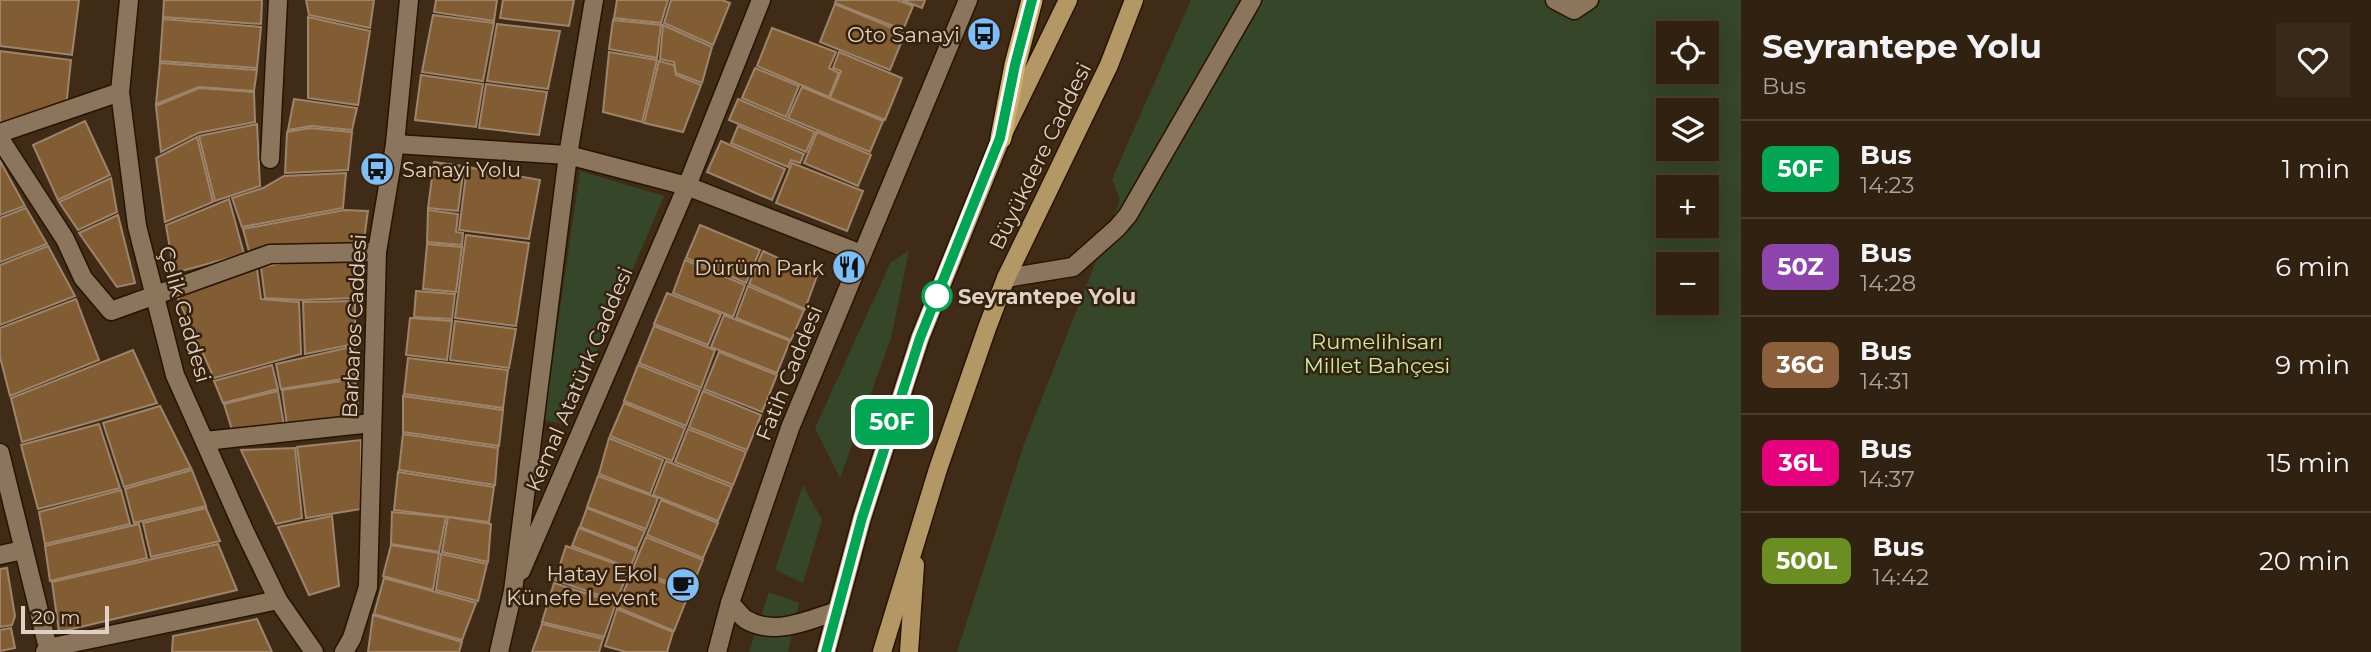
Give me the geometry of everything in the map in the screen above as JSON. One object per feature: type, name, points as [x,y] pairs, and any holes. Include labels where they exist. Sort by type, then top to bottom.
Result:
[{"type":"highway","points":[[1000,138],[1032,0]]},
{"type":"main road","name":"Büyükdere Caddesi","points":[[826,652],[862,518],[920,338],[1000,138],[1068,0]]},
{"type":"main road","name":"Büyükdere Caddesi","points":[[882,652],[963,392],[1006,278],[1109,65],[1134,0]]},
{"type":"main road","points":[[909,652],[917,538]]},
{"type":"street","name":"Çelik Caddesi","points":[[129,0],[120,92],[137,226],[175,375],[278,600],[314,652]]},
{"type":"street","points":[[270,159],[278,0]]},
{"type":"street","name":"Barbaros Caddesi","points":[[344,652],[352,638],[368,587],[377,253],[395,144],[409,0]]},
{"type":"street","name":"Kemal Atatürk Caddesi","points":[[499,652],[513,591],[568,155],[594,0]]},
{"type":"street","name":"Kemal Atatürk Caddesi","points":[[513,591],[687,186],[761,0]]},
{"type":"street","name":"Fatih Caddesi","points":[[717,652],[730,603],[790,428],[968,0]]},
{"type":"street","points":[[1006,278],[1073,267],[1117,228],[1128,215],[1252,0]]},
{"type":"street","points":[[1555,0],[1574,10],[1589,0]]},
{"type":"street","points":[[0,133],[120,92]]},
{"type":"street","points":[[0,139],[65,239],[83,278],[111,311],[270,254],[377,253]]},
{"type":"street","points":[[395,144],[568,155],[687,186],[861,254]]},
{"type":"street","points":[[205,441],[372,424]]},
{"type":"street","points":[[0,453],[47,650],[278,600]]},
{"type":"street","points":[[0,555],[23,550]]},
{"type":"street","points":[[730,603],[744,619],[765,628],[785,627],[837,611]]},
{"type":"green space","name":"Rumelihisarı Millet Bahçesi","points":[[1191,0],[1741,0],[1741,652],[957,652],[1024,444],[1120,200],[1112,179]]},
{"type":"green space","points":[[580,171],[664,196],[566,425],[544,420]]},
{"type":"green space","points":[[909,251],[891,338],[840,478],[815,428],[891,262]]},
{"type":"green space","points":[[803,485],[822,520],[803,583],[775,570]]},
{"type":"green space","points":[[769,592],[799,603],[788,652],[749,652]]},
{"type":"building","points":[[0,0],[79,0],[72,55],[0,46]]},
{"type":"building","points":[[164,0],[262,0],[261,24],[163,17]]},
{"type":"building","points":[[306,0],[374,0],[370,28],[309,15]]},
{"type":"building","points":[[436,0],[497,0],[494,21],[434,12]]},
{"type":"building","points":[[503,0],[574,0],[569,26],[500,18]]},
{"type":"building","points":[[617,0],[668,0],[661,23],[614,18]]},
{"type":"building","points":[[671,0],[722,0],[730,3],[713,45],[664,23]]},
{"type":"building","points":[[836,0],[897,0],[913,6],[903,30],[835,3]]},
{"type":"building","points":[[902,0],[925,0],[922,8]]},
{"type":"building","points":[[835,4],[905,33],[890,70],[820,42]]},
{"type":"building","points":[[433,15],[494,23],[483,81],[422,72]]},
{"type":"building","points":[[308,17],[370,31],[358,105],[308,98]]},
{"type":"building","points":[[163,19],[261,27],[257,68],[160,61]]},
{"type":"building","points":[[613,20],[661,25],[657,58],[609,49]]},
{"type":"building","points":[[497,24],[560,31],[548,89],[487,81]]},
{"type":"building","points":[[663,25],[712,47],[702,83],[676,73],[674,62],[660,59]]},
{"type":"building","points":[[772,28],[836,52],[829,68],[839,73],[829,97],[757,66]]},
{"type":"building","points":[[0,51],[71,60],[66,107],[0,125]]},
{"type":"building","points":[[609,52],[657,60],[642,122],[603,112]]},
{"type":"building","points":[[839,52],[902,78],[885,120],[830,98],[841,71],[833,68]]},
{"type":"building","points":[[659,61],[674,65],[676,75],[701,85],[683,132],[644,123]]},
{"type":"building","points":[[160,63],[257,70],[254,91],[199,87],[156,104]]},
{"type":"building","points":[[755,68],[799,86],[786,117],[742,98]]},
{"type":"building","points":[[421,75],[483,84],[476,127],[415,120]]},
{"type":"building","points":[[486,84],[547,92],[539,135],[479,128]]},
{"type":"building","points":[[802,87],[883,121],[870,152],[788,118]]},
{"type":"building","points":[[199,88],[254,92],[255,122],[198,133],[161,152],[156,106]]},
{"type":"building","points":[[294,99],[357,108],[352,130],[311,126],[288,130]]},
{"type":"building","points":[[738,99],[815,132],[806,152],[729,120]]},
{"type":"building","points":[[85,121],[110,175],[58,200],[33,145]]},
{"type":"building","points":[[257,124],[260,186],[215,201],[199,136]]},
{"type":"building","points":[[738,126],[804,154],[800,163],[791,160],[788,167],[731,143]]},
{"type":"building","points":[[310,128],[352,132],[348,170],[285,173],[287,132]]},
{"type":"building","points":[[817,132],[871,155],[858,186],[804,163]]},
{"type":"building","points":[[197,137],[213,202],[165,222],[156,158]]},
{"type":"building","points":[[721,141],[785,169],[772,200],[707,172]]},
{"type":"building","points":[[0,161],[25,206],[0,215]]},
{"type":"building","points":[[434,162],[464,166],[458,211],[428,208]]},
{"type":"building","points":[[792,163],[863,191],[847,231],[776,203]]},
{"type":"building","points":[[467,167],[540,180],[529,239],[459,230]]},
{"type":"building","points":[[346,173],[343,208],[242,227],[232,198],[263,188],[284,176]]},
{"type":"building","points":[[111,178],[117,212],[78,230],[59,202]]},
{"type":"building","points":[[229,199],[244,254],[174,273],[166,225]]},
{"type":"building","points":[[26,208],[47,244],[0,262],[0,218]]},
{"type":"building","points":[[344,210],[368,211],[363,247],[250,255],[243,229]]},
{"type":"building","points":[[428,210],[458,214],[456,232],[463,233],[462,245],[427,242]]},
{"type":"building","points":[[118,215],[135,283],[117,287],[79,233]]},
{"type":"building","points":[[700,225],[760,250],[746,283],[686,258]]},
{"type":"building","points":[[466,235],[529,243],[516,326],[455,318]]},
{"type":"building","points":[[427,244],[462,247],[456,292],[423,289]]},
{"type":"building","points":[[48,246],[75,296],[0,325],[0,265]]},
{"type":"building","points":[[763,251],[817,276],[805,309],[749,284]]},
{"type":"building","points":[[300,260],[355,262],[354,298],[265,298],[261,267]]},
{"type":"building","points":[[685,260],[745,285],[733,317],[673,293]]},
{"type":"building","points":[[257,269],[261,299],[299,302],[301,354],[214,378],[174,290],[227,273]]},
{"type":"building","points":[[748,286],[804,310],[791,340],[736,318]]},
{"type":"building","points":[[416,291],[455,294],[452,319],[414,317]]},
{"type":"building","points":[[667,293],[721,314],[708,345],[654,324]]},
{"type":"building","points":[[76,299],[99,360],[10,396],[0,357],[0,328]]},
{"type":"building","points":[[355,301],[355,344],[305,354],[303,302]]},
{"type":"building","points":[[724,315],[790,341],[777,373],[711,347]]},
{"type":"building","points":[[410,318],[452,321],[447,360],[406,355]]},
{"type":"building","points":[[455,321],[516,329],[509,368],[450,360]]},
{"type":"building","points":[[654,326],[715,350],[701,388],[639,363]]},
{"type":"building","points":[[355,346],[355,377],[281,389],[276,364]]},
{"type":"building","points":[[133,350],[157,403],[22,442],[11,398]]},
{"type":"building","points":[[719,352],[777,375],[762,412],[704,389]]},
{"type":"building","points":[[408,358],[508,370],[503,408],[404,394]]},
{"type":"building","points":[[272,365],[278,389],[223,403],[214,381]]},
{"type":"building","points":[[638,365],[700,390],[686,426],[624,401]]},
{"type":"building","points":[[355,379],[359,415],[287,425],[282,390]]},
{"type":"building","points":[[278,391],[284,425],[234,436],[224,404]]},
{"type":"building","points":[[703,391],[761,415],[747,450],[689,427]]},
{"type":"building","points":[[403,396],[503,410],[499,446],[403,432]]},
{"type":"building","points":[[624,403],[685,428],[672,461],[610,436]]},
{"type":"building","points":[[160,406],[191,468],[124,487],[103,423]]},
{"type":"building","points":[[99,424],[120,488],[38,509],[21,445]]},
{"type":"building","points":[[688,429],[746,452],[733,485],[675,462]]},
{"type":"building","points":[[403,434],[498,448],[495,485],[399,470]]},
{"type":"building","points":[[609,438],[663,460],[650,494],[599,474]]},
{"type":"building","points":[[361,440],[361,509],[306,518],[297,447]]},
{"type":"building","points":[[295,448],[302,518],[276,524],[241,450]]},
{"type":"building","points":[[666,461],[732,487],[718,521],[653,495]]},
{"type":"building","points":[[192,470],[206,506],[134,523],[125,489]]},
{"type":"building","points":[[398,472],[494,487],[489,522],[394,510]]},
{"type":"building","points":[[598,476],[658,498],[646,529],[587,507]]},
{"type":"building","points":[[121,490],[130,524],[45,544],[39,512]]},
{"type":"building","points":[[661,500],[718,523],[703,558],[647,535]]},
{"type":"building","points":[[206,508],[220,541],[151,557],[143,523]]},
{"type":"building","points":[[587,508],[645,531],[637,549],[580,527]]},
{"type":"building","points":[[392,512],[446,517],[439,552],[391,544]]},
{"type":"building","points":[[332,516],[339,586],[309,595],[278,527]]},
{"type":"building","points":[[448,517],[491,524],[488,562],[442,552]]},
{"type":"building","points":[[139,524],[147,558],[50,581],[45,546]]},
{"type":"building","points":[[579,528],[637,551],[630,568],[572,546]]},
{"type":"building","points":[[646,537],[703,560],[690,591],[633,568]]},
{"type":"building","points":[[218,544],[237,590],[59,632],[52,582]]},
{"type":"building","points":[[391,545],[439,553],[433,590],[383,576]]},
{"type":"building","points":[[566,546],[630,569],[616,601],[555,580]]},
{"type":"building","points":[[441,554],[487,564],[478,601],[436,590]]},
{"type":"building","points":[[7,568],[15,616],[12,625],[0,627],[0,569]]},
{"type":"building","points":[[633,570],[689,593],[674,631],[617,607]]},
{"type":"building","points":[[384,578],[476,603],[462,640],[374,614]]},
{"type":"building","points":[[554,583],[616,603],[604,637],[542,622]]},
{"type":"building","points":[[617,609],[673,632],[667,652],[626,652],[605,646]]},
{"type":"building","points":[[373,615],[462,642],[459,652],[368,652]]},
{"type":"building","points":[[257,619],[272,652],[172,652],[173,636]]},
{"type":"building","points":[[542,624],[603,639],[599,652],[532,652]]},
{"type":"building","points":[[11,628],[15,648],[0,651],[0,630]]},
{"type":"bus line","name":"50F","points":[[826,652],[862,518],[920,338],[1000,138],[1032,0]]},
{"type":"place","name":"Oto Sanayi","points":[[984,34]]},
{"type":"place","name":"Sanayi Yolu","points":[[377,169]]},
{"type":"place","name":"Dürüm Park","points":[[849,267]]},
{"type":"place","name":"Seyrantepe Yolu","points":[[937,296]]},
{"type":"place","name":"Hatay Ekol Künefe Levent","points":[[683,585]]}]
